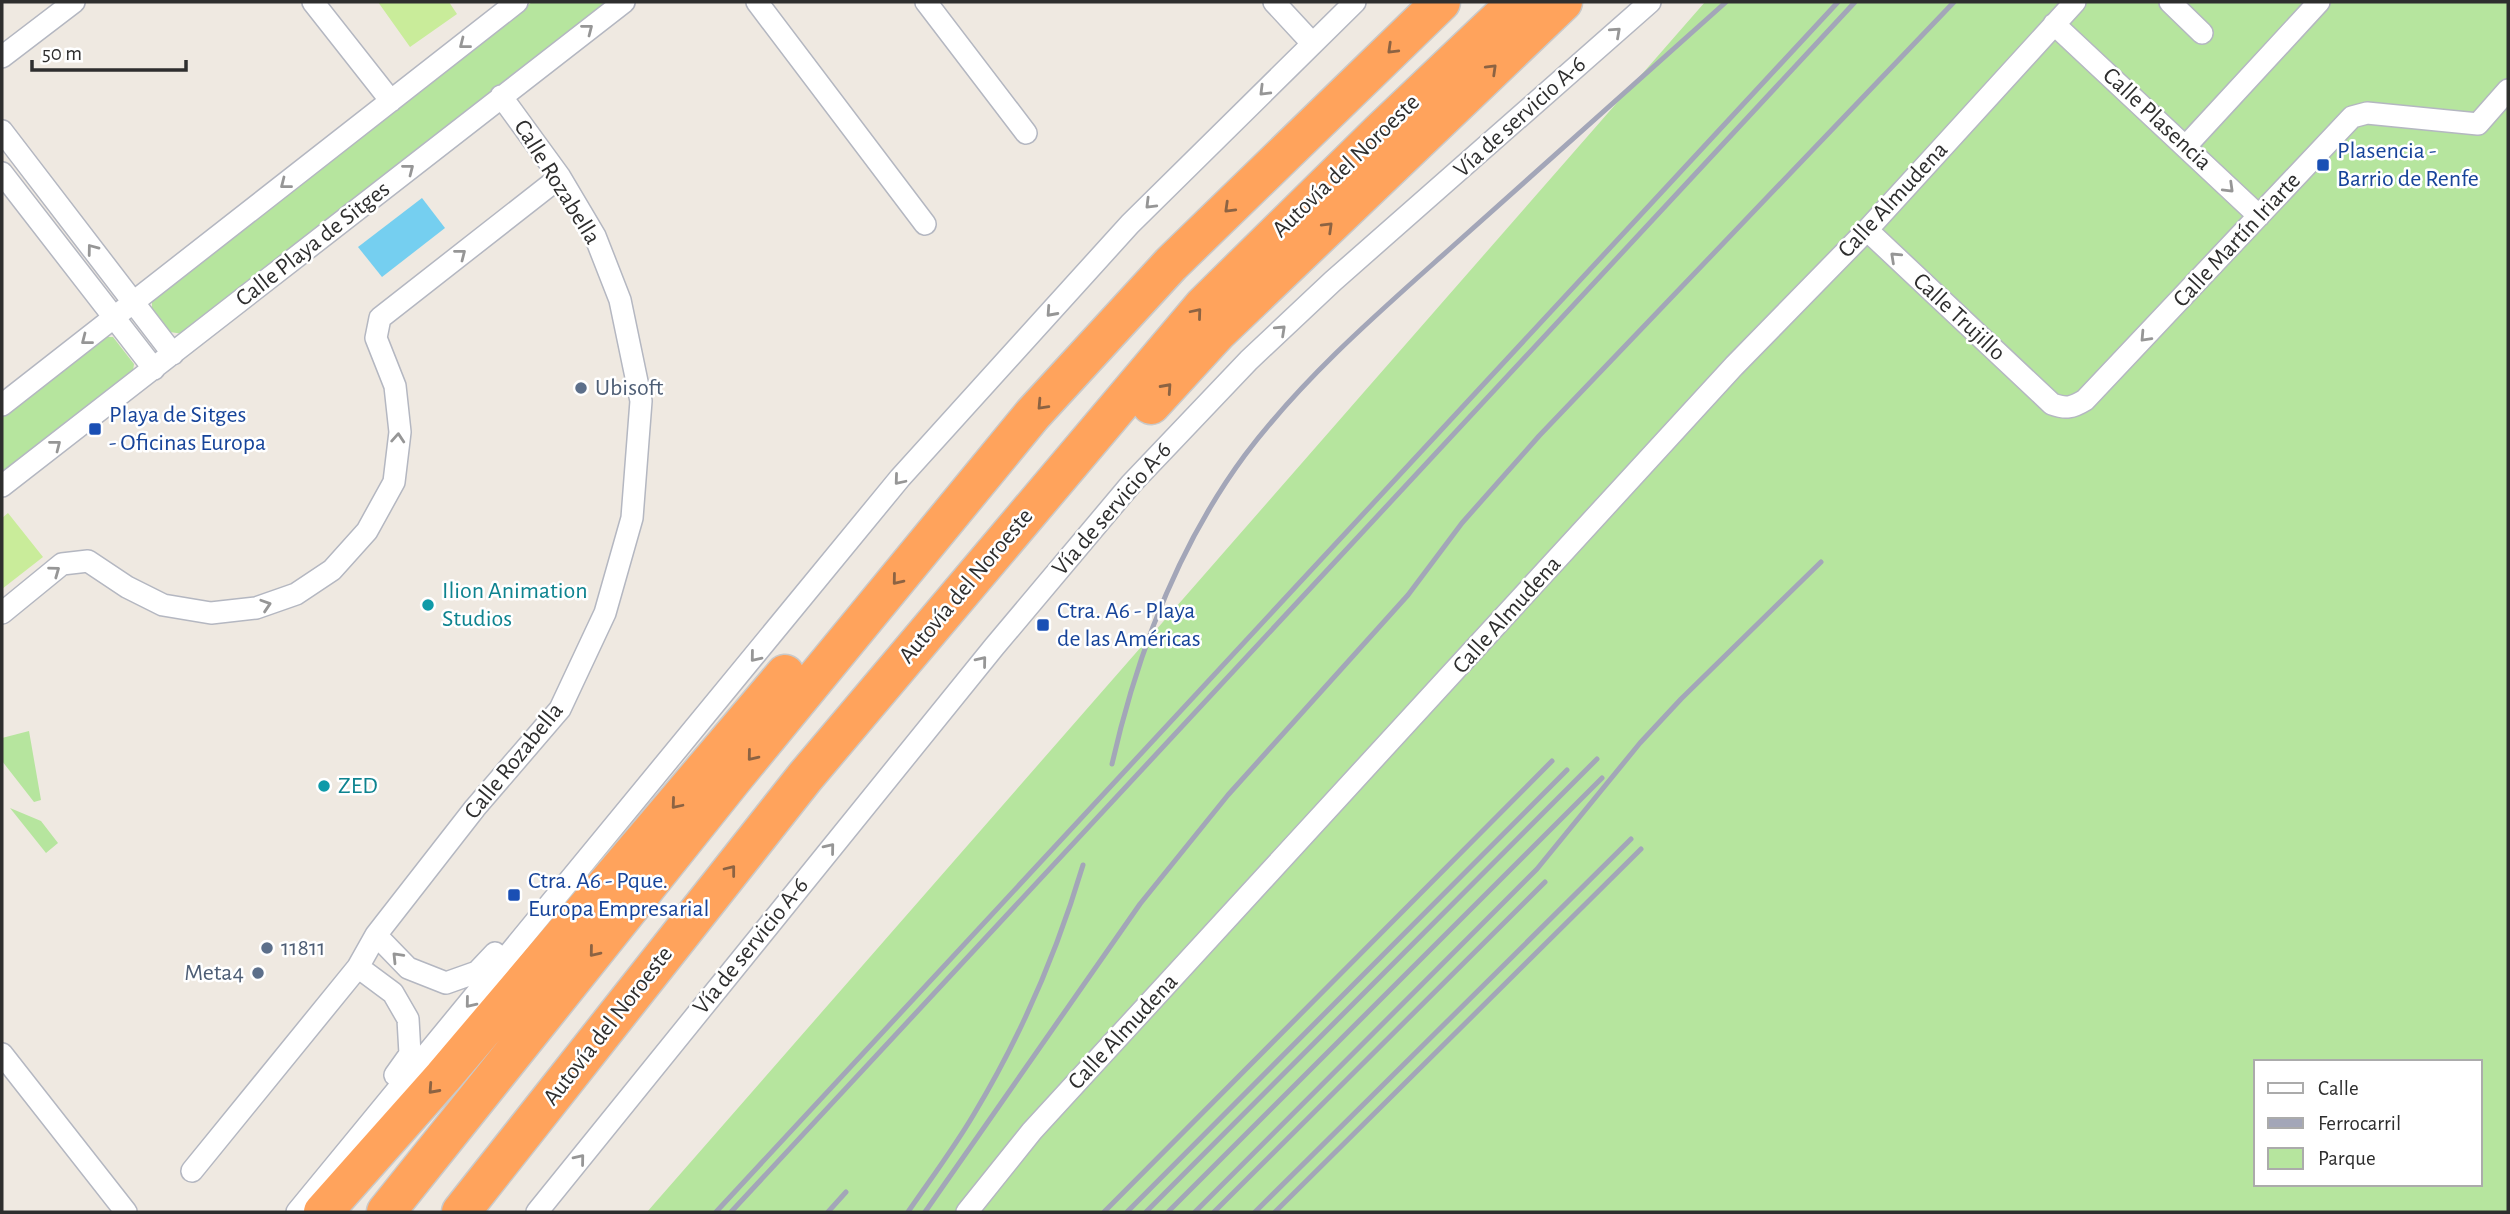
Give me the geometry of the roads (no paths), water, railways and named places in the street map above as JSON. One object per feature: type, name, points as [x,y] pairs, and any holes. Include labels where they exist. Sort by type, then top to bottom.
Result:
[{"type":"highway","points":[[386,1212],[732,780],[1033,414],[1171,264],[1441,2]]},
{"type":"highway","name":"Autovía del Noroeste","points":[[461,1212],[805,777],[1204,304],[1517,2]]},
{"type":"highway","points":[[805,777],[894,707],[1082,481],[1219,332],[1563,2]]},
{"type":"highway","points":[[323,1212],[443,1077],[708,766],[1004,408],[1076,330],[1171,264]]},
{"type":"street","points":[[2,57],[74,2]]},
{"type":"street","points":[[313,2],[391,101]]},
{"type":"street","points":[[2,405],[517,2]]},
{"type":"street","name":"Calle Playa de Sitges","points":[[2,486],[624,2]]},
{"type":"street","points":[[757,2],[925,224]]},
{"type":"street","points":[[926,2],[1026,133]]},
{"type":"street","points":[[1275,2],[1312,43]]},
{"type":"street","points":[[295,1212],[900,478],[1130,224],[1355,2]]},
{"type":"street","name":"Vía de servicio A-6","points":[[537,1212],[994,646],[1131,484],[1249,360],[1324,290],[1650,2]]},
{"type":"street","name":"Calle Almudena","points":[[967,1212],[1042,1121],[1734,366],[1867,230],[2075,2]]},
{"type":"street","points":[[2170,2],[2202,33]]},
{"type":"street","points":[[2186,146],[2319,2]]},
{"type":"street","name":"Calle Plasencia","points":[[2054,24],[2259,216]]},
{"type":"street","name":"Calle Martín Iriarte","points":[[2052,404],[2065,408],[2074,407],[2085,400],[2352,117],[2367,113],[2478,124],[2508,90]]},
{"type":"street","name":"Calle Rozabella","points":[[191,1171],[358,967],[376,935],[475,808],[560,709],[605,613],[632,519],[641,401],[639,389],[620,300],[595,236],[560,177],[501,96]]},
{"type":"street","points":[[2,131],[173,354]]},
{"type":"street","points":[[2,173],[154,369]]},
{"type":"street","points":[[2,614],[62,564],[88,561],[127,587],[163,604],[211,613],[256,608],[296,594],[332,570],[367,531],[394,482],[400,432],[395,386],[376,338],[380,318],[560,177]]},
{"type":"street","name":"Calle Trujillo","points":[[1867,230],[2052,404]]},
{"type":"street","points":[[376,935],[408,968],[446,983],[477,972],[646,789]]},
{"type":"street","points":[[295,1212],[410,1054],[408,1019],[393,993],[358,967]]},
{"type":"street","points":[[2,1054],[126,1212]]},
{"type":"water","points":[[422,198],[445,228],[382,277],[358,247]]},
{"type":"railway","points":[[1112,764],[1147,642],[1180,564],[1221,490],[1269,425],[1321,368],[1376,315],[1726,2]]},
{"type":"railway","points":[[716,1212],[1838,2]]},
{"type":"railway","points":[[731,1212],[1855,2]]},
{"type":"railway","points":[[925,1212],[1140,904],[1228,795],[1408,595],[1462,523],[1539,436],[1954,2]]},
{"type":"railway","points":[[1195,1212],[1537,869],[1640,743],[1681,699],[1821,562]]},
{"type":"railway","points":[[1146,1212],[1597,759]]},
{"type":"railway","points":[[1104,1212],[1552,761]]},
{"type":"railway","points":[[1127,1212],[1567,770]]},
{"type":"railway","points":[[1168,1212],[1602,778]]},
{"type":"railway","points":[[1255,1212],[1631,839]]},
{"type":"railway","points":[[1275,1212],[1641,849]]},
{"type":"railway","points":[[908,1212],[966,1127],[1007,1054],[1062,930],[1083,865]]},
{"type":"railway","points":[[1214,1212],[1545,882]]},
{"type":"railway","points":[[828,1212],[846,1192]]},
{"type":"place","name":"Plasencia - Barrio de Renfe","points":[[2323,165]]},
{"type":"place","name":"Ubisoft","points":[[581,388]]},
{"type":"place","name":"Playa de Sitges - Oficinas Europa","points":[[95,429]]},
{"type":"place","name":"Ilion Animation Studios","points":[[428,605]]},
{"type":"place","name":"Ctra. A6 - Playa de las Américas","points":[[1043,625]]},
{"type":"place","name":"ZED","points":[[324,786]]},
{"type":"place","name":"Ctra. A6 - Pque. Europa Empresarial","points":[[514,895]]},
{"type":"place","name":"11811","points":[[267,948]]},
{"type":"place","name":"Meta4","points":[[258,973]]}]
